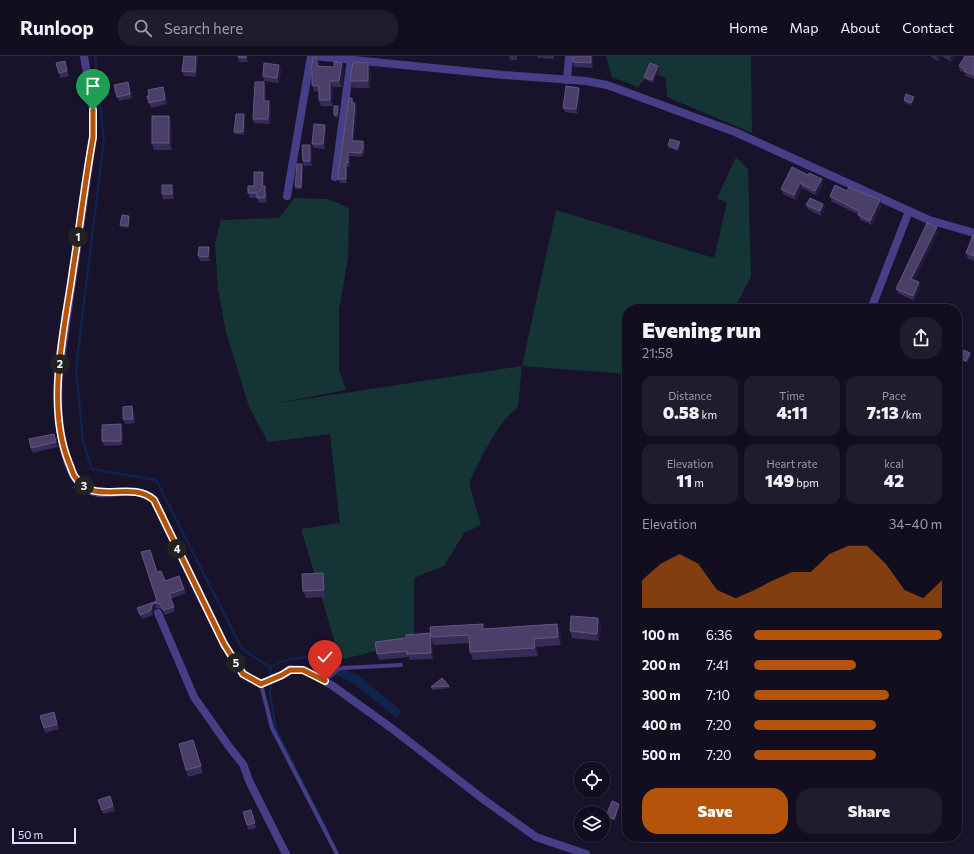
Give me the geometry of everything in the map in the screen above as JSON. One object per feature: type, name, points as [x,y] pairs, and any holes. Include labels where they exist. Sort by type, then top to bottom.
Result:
[{"type":"street","points":[[84,56],[93,110],[93,137],[59,373],[58,416],[60,435],[75,477],[87,488],[97,492],[124,490],[140,492],[148,495],[154,500],[224,644],[243,674],[264,681],[282,675],[290,670],[303,670],[326,680],[394,730],[482,799],[536,837],[582,853]]},
{"type":"street","points":[[287,196],[311,56]]},
{"type":"street","points":[[314,56],[351,59],[381,59],[586,81],[607,85],[735,132],[929,220],[974,233]]},
{"type":"street","points":[[568,80],[569,56]]},
{"type":"street","points":[[335,177],[351,59]]},
{"type":"street","points":[[873,304],[909,211]]},
{"type":"street","points":[[158,613],[194,696],[243,764],[250,783],[286,854]]},
{"type":"lane","points":[[326,680],[337,670],[400,665]]},
{"type":"lane","points":[[264,681],[272,728],[337,854]]},
{"type":"green space","points":[[606,56],[751,56],[752,133],[667,97],[666,78],[651,72],[638,87],[612,77]]},
{"type":"green space","points":[[736,157],[748,169],[751,277],[737,304],[622,304],[622,374],[522,366],[556,210],[714,258],[727,203],[717,198]]},
{"type":"green space","points":[[294,198],[328,199],[349,208],[348,258],[339,310],[339,370],[346,390],[272,404],[522,366],[518,407],[502,423],[496,432],[484,452],[469,483],[481,525],[464,533],[444,566],[414,578],[414,641],[340,660],[301,529],[340,523],[330,434],[268,442],[249,407],[226,332],[218,289],[215,243],[221,220],[279,218]]},
{"type":"building","points":[[184,56],[196,56],[195,72],[182,71]]},
{"type":"building","points":[[246,56],[246,58],[238,57]]},
{"type":"building","points":[[573,56],[591,56],[591,63],[573,62]]},
{"type":"building","points":[[965,56],[974,56],[974,75],[964,71],[965,69],[959,66]]},
{"type":"building","points":[[313,57],[317,58],[317,66],[334,67],[334,62],[342,63],[339,81],[330,81],[330,100],[319,100],[319,86],[312,85],[311,70]]},
{"type":"building","points":[[65,61],[67,71],[59,73],[56,63]]},
{"type":"building","points":[[353,62],[368,63],[368,81],[350,81]]},
{"type":"building","points":[[264,63],[279,65],[277,78],[263,76]]},
{"type":"building","points":[[650,63],[658,66],[652,80],[644,77]]},
{"type":"building","points":[[128,82],[130,94],[117,97],[114,85]]},
{"type":"building","points":[[255,82],[264,82],[264,101],[269,101],[268,119],[253,119]]},
{"type":"building","points":[[566,86],[579,88],[576,109],[563,108]]},
{"type":"building","points":[[163,87],[165,99],[149,103],[147,96],[149,96],[148,90]]},
{"type":"building","points":[[906,94],[914,97],[911,103],[904,100]]},
{"type":"building","points":[[349,98],[352,98],[352,103],[355,103],[352,141],[363,141],[363,150],[361,150],[361,153],[348,152],[346,179],[338,179],[338,176]]},
{"type":"building","points":[[334,106],[338,106],[337,115],[334,115]]},
{"type":"building","points":[[236,114],[244,114],[243,132],[234,132]]},
{"type":"building","points":[[152,116],[169,116],[169,143],[152,143]]},
{"type":"building","points":[[314,124],[325,125],[323,144],[312,144]]},
{"type":"building","points":[[670,139],[680,142],[677,149],[668,145]]},
{"type":"building","points":[[302,145],[310,145],[310,161],[303,161]]},
{"type":"building","points":[[297,164],[302,164],[301,187],[295,186]]},
{"type":"building","points":[[792,167],[808,175],[809,173],[822,179],[815,191],[800,183],[794,195],[781,189]]},
{"type":"building","points":[[254,172],[263,172],[262,186],[265,186],[265,198],[257,198],[257,193],[248,193],[248,186],[254,186]]},
{"type":"building","points":[[162,185],[172,185],[172,194],[162,194]]},
{"type":"building","points":[[835,185],[847,191],[849,187],[880,200],[870,221],[858,215],[860,212],[830,196]]},
{"type":"building","points":[[810,198],[823,204],[820,211],[806,205]]},
{"type":"building","points":[[122,215],[129,216],[128,226],[120,225]]},
{"type":"building","points":[[927,223],[937,227],[911,279],[919,282],[913,296],[896,289]]},
{"type":"building","points":[[973,235],[974,236],[974,256],[966,253]]},
{"type":"building","points":[[199,247],[209,247],[208,257],[198,256]]},
{"type":"building","points":[[964,350],[970,353],[966,361],[962,359]]},
{"type":"building","points":[[132,406],[133,419],[123,419],[123,407]]},
{"type":"building","points":[[121,424],[121,441],[102,441],[102,425]]},
{"type":"building","points":[[54,434],[56,442],[31,448],[29,439]]},
{"type":"building","points":[[150,550],[157,572],[161,571],[165,581],[179,576],[184,589],[169,594],[174,607],[163,610],[160,604],[155,603],[152,605],[151,610],[140,615],[137,608],[157,601],[141,552]]},
{"type":"building","points":[[323,573],[324,590],[303,591],[302,574]]},
{"type":"building","points":[[571,616],[598,618],[597,634],[570,631]]},
{"type":"building","points":[[483,624],[483,629],[557,624],[558,637],[534,639],[535,648],[470,652],[469,635],[431,637],[430,627]]},
{"type":"building","points":[[430,633],[431,653],[407,654],[407,651],[377,654],[375,642],[406,638],[406,635]]},
{"type":"building","points":[[442,678],[449,686],[431,687]]},
{"type":"building","points":[[54,712],[57,724],[44,728],[40,716]]},
{"type":"building","points":[[193,740],[201,766],[186,770],[179,744]]},
{"type":"building","points":[[110,796],[113,806],[102,810],[98,800]]},
{"type":"building","points":[[612,801],[619,804],[614,819],[610,818],[610,806]]},
{"type":"building","points":[[251,810],[255,823],[247,825],[243,812]]},
{"type":"waterway","points":[[95,56],[104,140],[76,368],[83,442],[92,469],[156,480],[242,649],[270,667],[282,661],[305,657],[327,666]]},
{"type":"waterway","points":[[327,666],[357,680],[396,712]]},
{"type":"waterway","points":[[270,667],[271,677]]},
{"type":"waterway","points":[[271,682],[270,693],[276,730],[328,832]]},
{"type":"route","points":[[93,110],[93,137],[85,181],[57,395],[60,435],[75,477],[87,488],[97,492],[108,493],[124,490],[140,492],[148,495],[154,500],[224,644],[243,674],[261,684],[268,679],[282,675],[290,670],[303,670],[325,681]]}]
